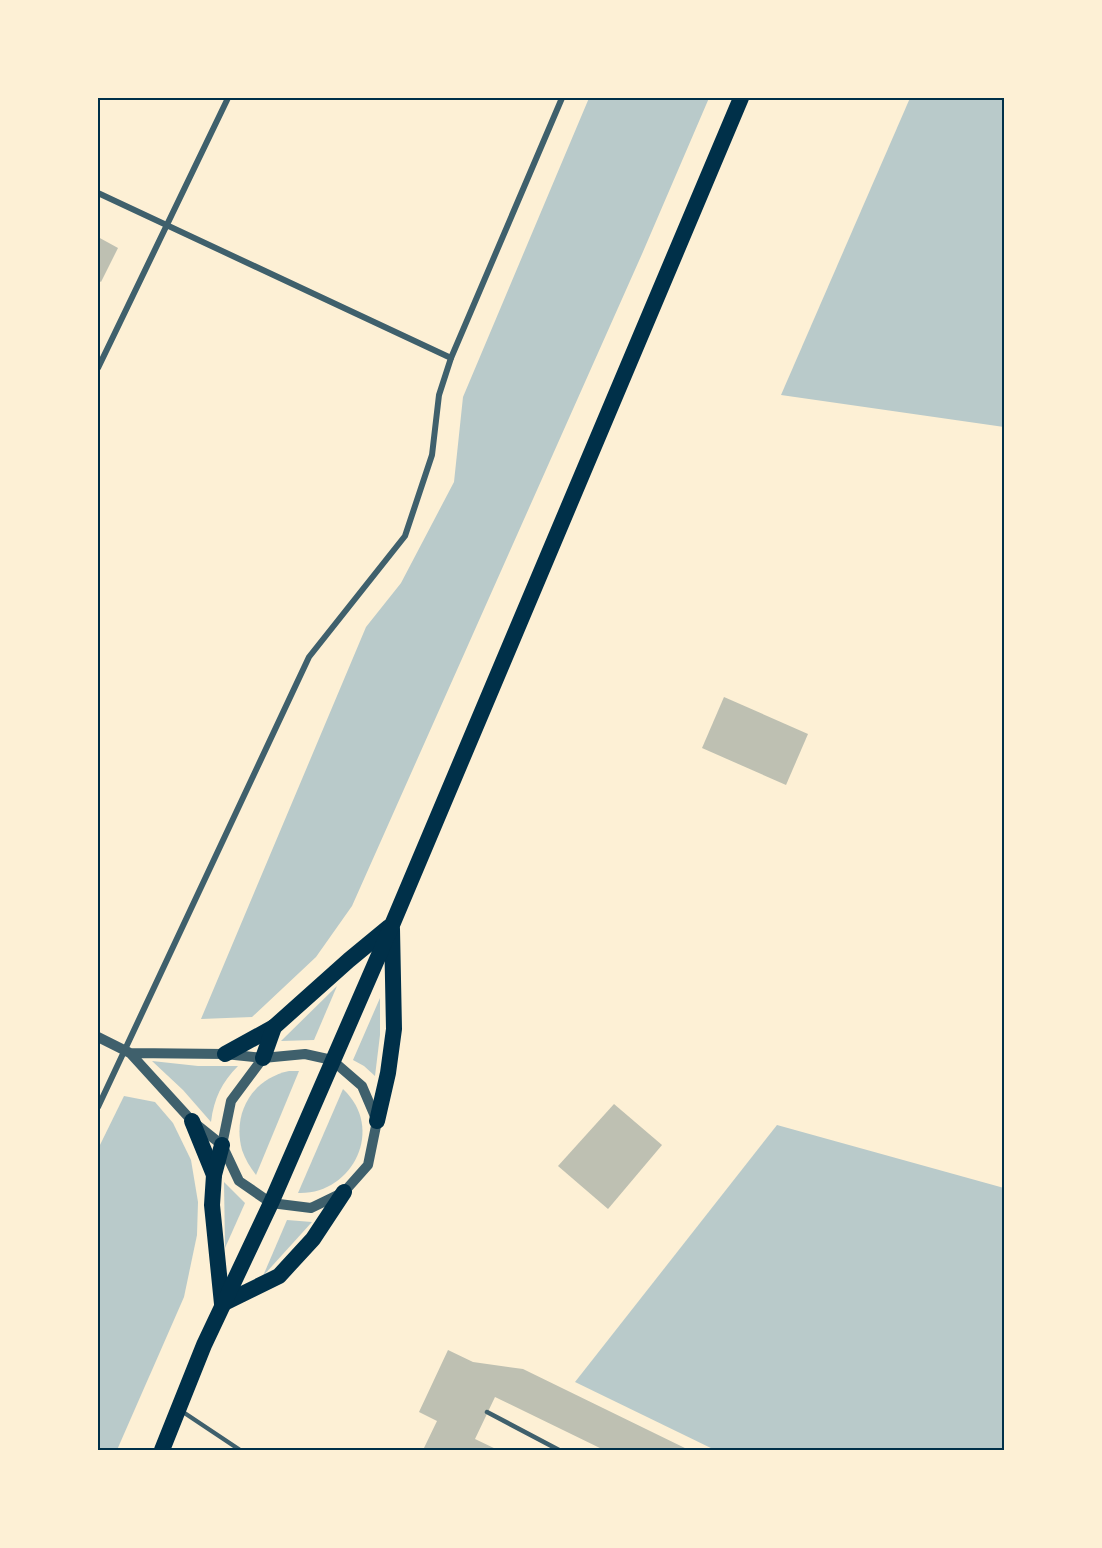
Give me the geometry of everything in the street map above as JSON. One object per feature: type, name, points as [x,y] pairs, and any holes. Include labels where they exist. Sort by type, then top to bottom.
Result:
[{"type":"highway","points":[[162,1450],[222,1304],[271,1203],[392,925],[741,98]]},
{"type":"highway","points":[[225,1054],[274,1028],[349,960],[392,925]]},
{"type":"highway","points":[[376,1122],[388,1073],[394,1029],[392,925]]},
{"type":"highway","points":[[263,1058],[274,1028]]},
{"type":"highway","points":[[192,1121],[214,1175]]},
{"type":"highway","points":[[222,1145],[214,1175],[212,1205],[222,1304]]},
{"type":"highway","points":[[222,1304],[279,1276],[313,1239],[344,1192]]},
{"type":"street","points":[[98,368],[228,98]]},
{"type":"street","points":[[98,1107],[128,1052],[309,657],[405,536],[432,455],[440,394],[451,358],[562,98]]},
{"type":"street","points":[[98,193],[451,358]]},
{"type":"street","points":[[98,1037],[128,1052],[192,1121],[222,1145],[238,1181],[271,1203],[311,1208],[344,1192],[368,1165],[376,1122],[362,1086],[332,1060],[305,1054],[263,1058],[225,1054],[128,1052]]},
{"type":"street","points":[[222,1145],[231,1101],[263,1058]]},
{"type":"lane","points":[[179,1410],[240,1450]]},
{"type":"lane","points":[[487,1412],[559,1450]]},
{"type":"shaded area","points":[[589,98],[709,98],[352,906],[316,957],[252,1017],[201,1019],[366,627],[401,583],[454,482],[463,397]]},
{"type":"shaded area","points":[[910,98],[1004,98],[1004,427],[781,395]]},
{"type":"shaded area","points":[[337,986],[314,1040],[281,1041]]},
{"type":"shaded area","points":[[380,998],[380,1035],[375,1076],[353,1060]]},
{"type":"shaded area","points":[[152,1061],[198,1066],[238,1066],[227,1078],[220,1091],[214,1105],[211,1122],[183,1090]]},
{"type":"shaded area","points":[[299,1071],[256,1175],[242,1150],[240,1123],[243,1111],[255,1090],[276,1075]]},
{"type":"shaded area","points":[[343,1089],[356,1105],[362,1122],[362,1140],[357,1157],[347,1172],[334,1183],[317,1191],[298,1193]]},
{"type":"shaded area","points":[[124,1096],[155,1102],[173,1123],[191,1160],[198,1202],[197,1235],[184,1297],[117,1450],[98,1450],[98,1149]]},
{"type":"shaded area","points":[[777,1125],[1004,1188],[1004,1450],[715,1450],[575,1382]]},
{"type":"shaded area","points":[[224,1182],[245,1203],[225,1248]]},
{"type":"shaded area","points":[[287,1220],[312,1222],[263,1276]]},
{"type":"building","points":[[98,237],[118,248],[101,282],[98,280]]},
{"type":"building","points":[[724,697],[808,734],[786,785],[702,748]]},
{"type":"building","points":[[614,1104],[662,1145],[608,1209],[558,1166]]},
{"type":"building","points":[[448,1350],[473,1362],[523,1369],[689,1450],[604,1450],[495,1397],[475,1439],[498,1450],[423,1450],[437,1421],[419,1412]]}]
